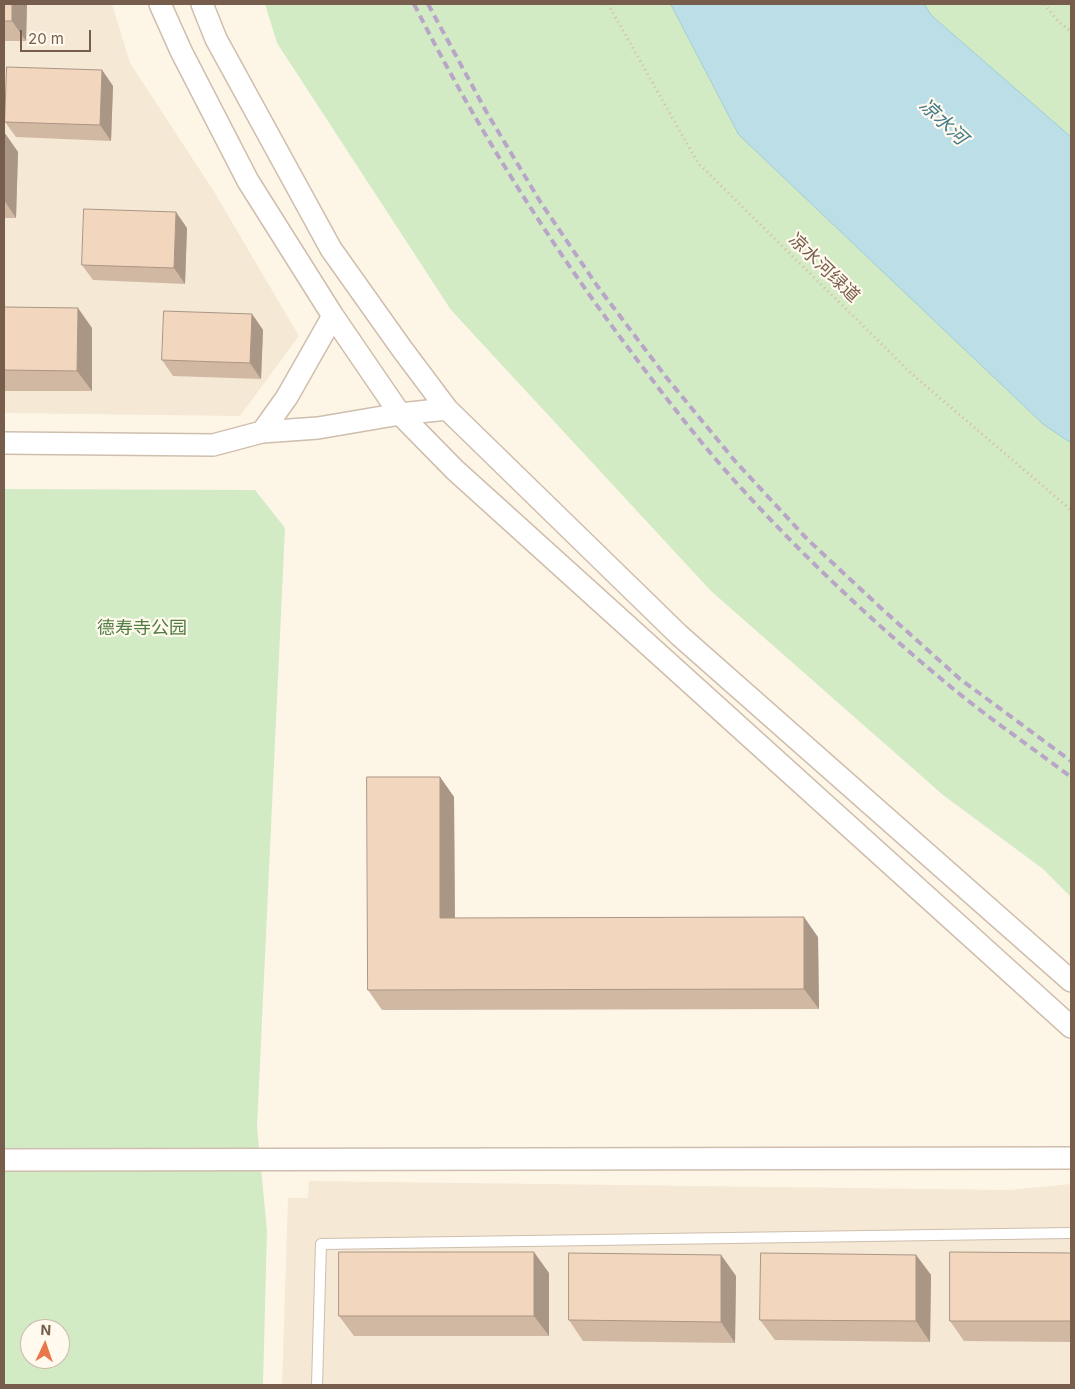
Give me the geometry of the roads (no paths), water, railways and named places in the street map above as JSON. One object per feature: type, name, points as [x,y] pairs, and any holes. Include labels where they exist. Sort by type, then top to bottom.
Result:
[{"type":"street","points":[[160,4],[181,51],[248,180],[333,316],[400,414],[455,470],[1071,1027]]},
{"type":"street","points":[[202,4],[216,39],[331,249],[447,409],[679,635],[1071,981]]},
{"type":"street","points":[[262,432],[287,397],[333,316]]},
{"type":"street","points":[[4,443],[213,445],[262,432],[318,428],[400,414],[447,409]]},
{"type":"street","points":[[4,1160],[1071,1158]]},
{"type":"lane","points":[[317,1385],[321,1244],[1071,1233]]},
{"type":"water","name":"凉水河","points":[[671,4],[924,4],[932,16],[1071,137],[1071,443],[1043,424],[739,135]]},
{"type":"railway","points":[[414,4],[488,139],[543,227],[632,353],[713,456],[778,528],[892,636],[966,699],[1071,777]]},
{"type":"railway","points":[[428,4],[487,113],[541,203],[598,287],[666,377],[735,461],[807,539],[960,679],[1071,761]]},
{"type":"park label","name":"德寿寺公园","points":[[142,629]]}]
